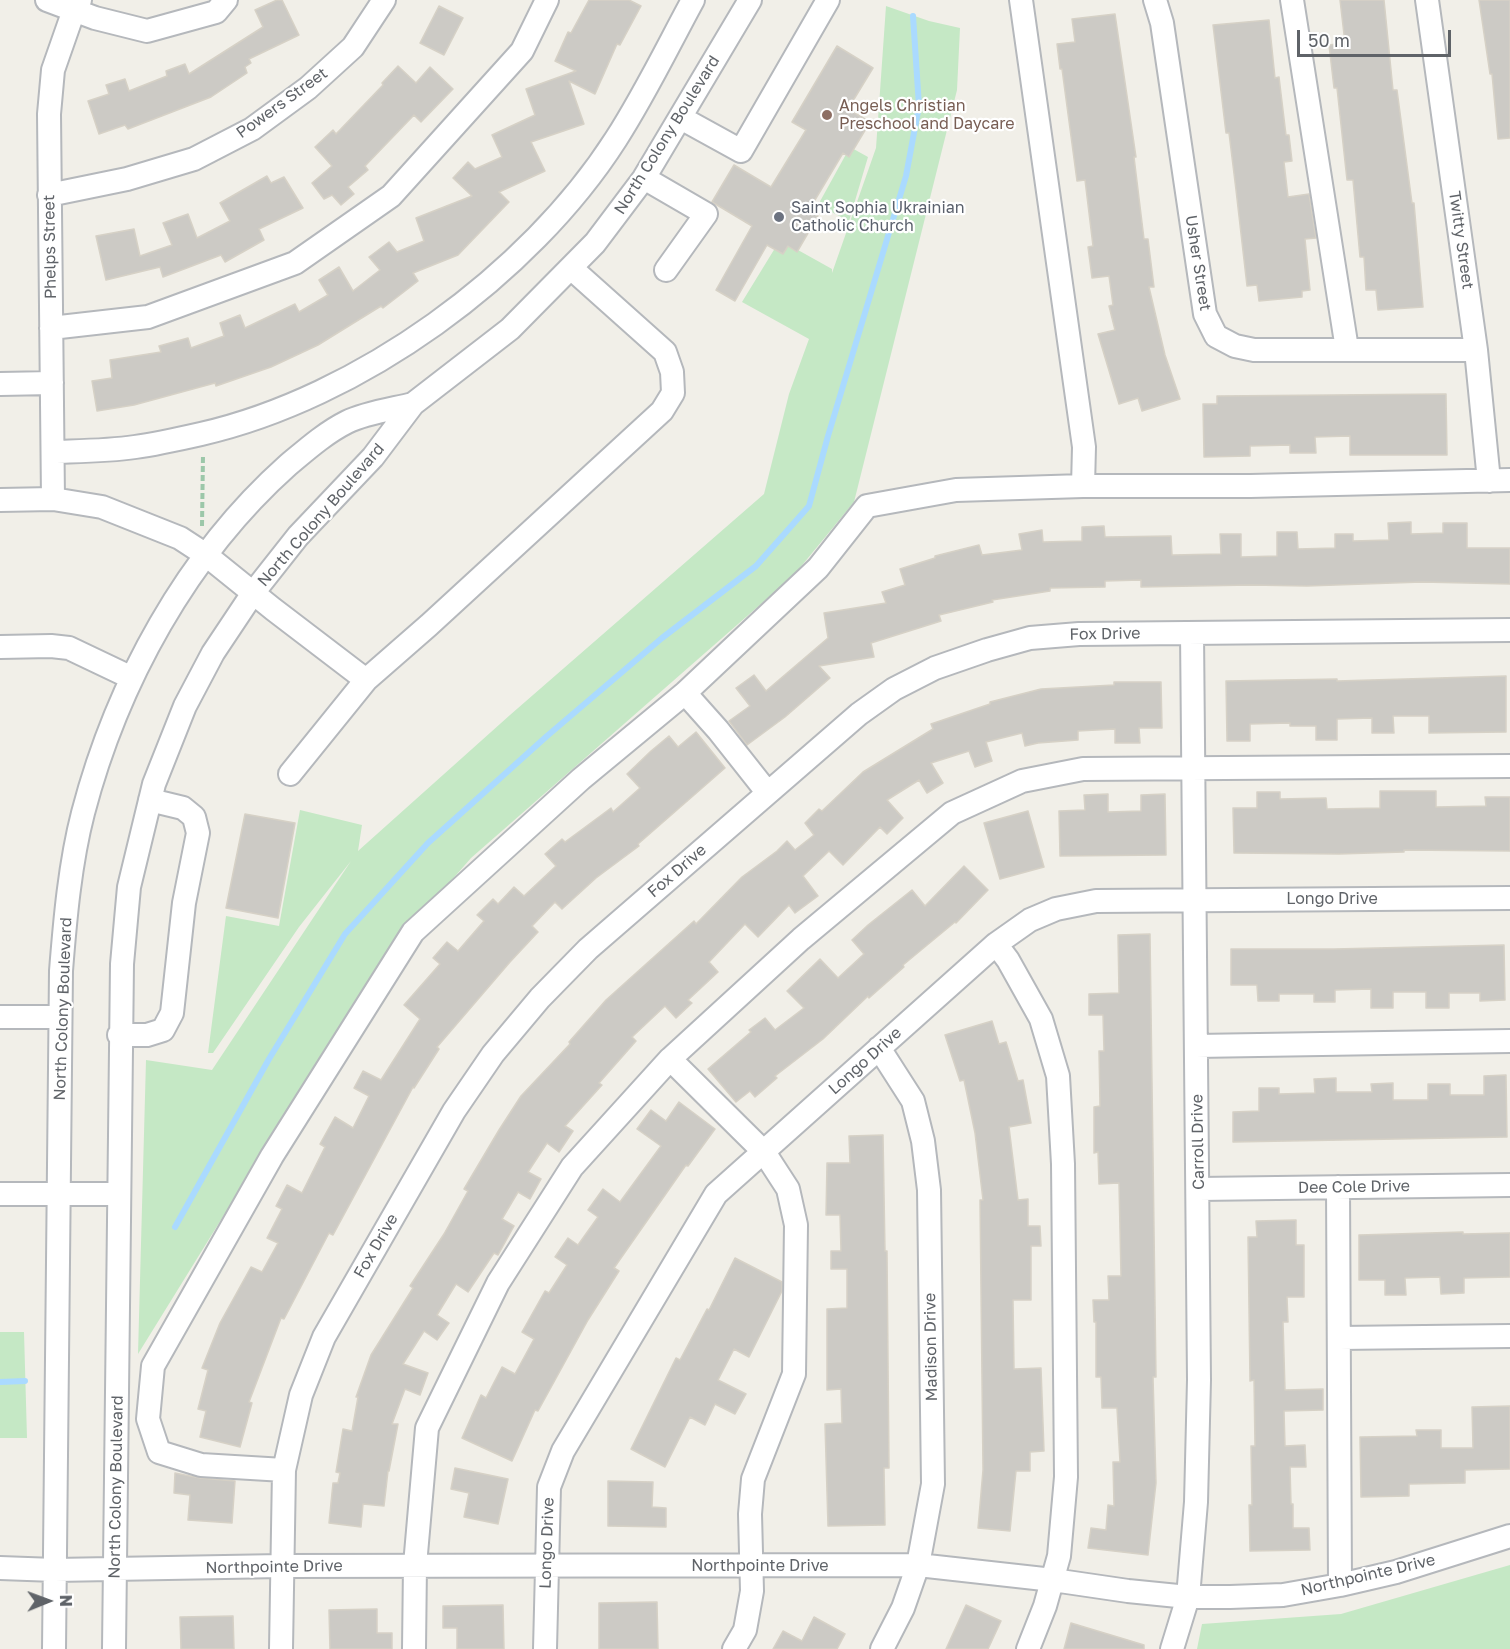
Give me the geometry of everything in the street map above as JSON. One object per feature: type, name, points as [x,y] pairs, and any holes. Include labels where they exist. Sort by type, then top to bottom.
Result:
[{"type":"street","points":[[47,0],[77,5],[94,18],[147,32],[216,12],[226,0]]},
{"type":"street","name":"Powers Street","points":[[49,195],[127,179],[194,159],[252,129],[308,88],[353,47],[384,0]]},
{"type":"street","points":[[51,328],[148,317],[295,263],[391,196],[522,51],[547,0]]},
{"type":"street","points":[[53,452],[134,447],[203,434],[290,405],[376,364],[445,318],[519,254],[566,206],[616,139],[693,0]]},
{"type":"street","name":"North Colony Boulevard","points":[[114,1649],[120,1194],[119,1035],[122,964],[129,887],[154,784],[185,706],[213,653],[253,593],[298,536],[373,457],[413,404],[510,329],[595,243],[644,178],[750,0]]},
{"type":"street","points":[[681,118],[741,151],[828,0]]},
{"type":"street","points":[[1021,0],[1084,447],[1083,486]]},
{"type":"street","name":"Usher Street","points":[[1155,0],[1162,23],[1205,314],[1216,336],[1235,346],[1254,350],[1476,350]]},
{"type":"street","points":[[1292,0],[1347,349]]},
{"type":"street","name":"Twitty Street","points":[[1427,0],[1476,350],[1500,480]]},
{"type":"street","name":"Phelps Street","points":[[53,499],[49,114],[53,70],[77,5]]},
{"type":"street","points":[[644,178],[706,214],[666,270]]},
{"type":"street","points":[[290,774],[366,680],[662,411],[673,393],[672,372],[665,352],[571,268]]},
{"type":"street","points":[[0,384],[52,383]]},
{"type":"street","name":"North Colony Boulevard","points":[[54,1649],[61,971],[67,905],[82,814],[132,678],[198,550],[231,523],[268,483],[313,444],[348,422],[413,404]]},
{"type":"street","points":[[284,1470],[201,1465],[159,1452],[148,1419],[153,1366],[272,1156],[413,932],[581,779],[685,693],[818,568],[867,506],[956,490],[1500,480]]},
{"type":"street","points":[[0,500],[53,499],[102,507],[198,550],[366,680]]},
{"type":"street","name":"Fox Drive","points":[[281,1649],[284,1470],[301,1395],[324,1337],[454,1111],[493,1054],[540,998],[588,949],[859,714],[894,689],[935,668],[1030,638],[1079,634],[1510,630]]},
{"type":"street","name":"Carroll Drive","points":[[1172,1649],[1188,1597],[1196,1502],[1199,1380],[1192,633]]},
{"type":"street","points":[[0,647],[69,648],[132,678]]},
{"type":"street","points":[[685,693],[718,730],[767,792]]},
{"type":"street","points":[[414,1649],[415,1565],[427,1428],[498,1283],[572,1167],[670,1059],[801,939],[952,813],[1022,781],[1083,769],[1510,766]]},
{"type":"street","points":[[119,1035],[147,1035],[164,1030],[172,1013],[184,903],[198,833],[194,817],[183,808],[150,800]]},
{"type":"street","name":"Longo Drive","points":[[544,1649],[549,1487],[564,1452],[716,1194],[996,944],[1030,920],[1056,909],[1096,901],[1510,898]]},
{"type":"street","points":[[996,944],[1008,960],[1041,1019],[1058,1076],[1063,1164],[1066,1477],[1059,1556],[1045,1606],[1028,1649]]},
{"type":"street","points":[[0,1017],[60,1017]]},
{"type":"street","points":[[1196,1046],[1510,1041]]},
{"type":"street","name":"Madison Drive","points":[[879,1048],[913,1101],[923,1142],[929,1190],[933,1484],[918,1565],[903,1608],[882,1649]]},
{"type":"street","points":[[670,1059],[764,1152],[788,1189],[796,1225],[794,1374],[753,1479],[750,1514],[752,1591],[745,1630],[734,1649]]},
{"type":"street","name":"Dee Cole Drive","points":[[1199,1189],[1510,1185]]},
{"type":"street","points":[[1338,1187],[1340,1585]]},
{"type":"street","points":[[0,1194],[120,1194]]},
{"type":"street","points":[[1339,1338],[1510,1336]]},
{"type":"street","name":"Northpointe Drive","points":[[0,1568],[55,1570],[415,1565],[546,1567],[918,1565],[1053,1580],[1128,1592],[1188,1597],[1283,1595],[1396,1572],[1510,1536]]},
{"type":"path","points":[[198,550],[202,528],[203,434]]},
{"type":"green space","points":[[886,6],[929,21],[960,28],[957,90],[854,502],[794,575],[471,858],[381,961],[138,1354],[146,1060],[212,1070],[351,861],[299,927],[213,1053],[208,1053],[226,916],[279,926],[300,810],[362,825],[358,851],[764,494],[789,394],[809,339],[742,302],[780,240],[832,269],[832,273],[876,148]]},
{"type":"green space","points":[[850,147],[868,157],[849,221],[818,205]]},
{"type":"green space","points":[[0,1332],[24,1332],[27,1438],[0,1438]]},
{"type":"green space","points":[[1510,1565],[1510,1649],[1197,1649],[1202,1624],[1341,1614]]},
{"type":"building","points":[[282,0],[299,35],[249,59],[251,63],[245,67],[247,73],[211,97],[128,129],[125,125],[99,134],[88,101],[109,94],[106,85],[125,79],[129,91],[167,76],[166,71],[185,64],[189,74],[263,27],[255,10]]},
{"type":"building","points":[[589,0],[629,0],[641,6],[620,45],[617,44],[595,94],[569,81],[584,124],[531,142],[545,171],[499,192],[509,202],[458,255],[413,273],[418,281],[383,308],[381,306],[318,345],[271,367],[216,386],[215,383],[134,405],[97,411],[92,381],[112,378],[110,360],[161,352],[159,346],[188,338],[191,348],[224,336],[220,323],[240,315],[245,328],[295,304],[299,312],[328,295],[319,280],[339,267],[353,291],[380,270],[369,257],[389,242],[397,252],[424,241],[416,218],[472,196],[453,178],[468,162],[475,169],[502,157],[492,135],[535,115],[526,89],[576,71],[555,61],[568,32],[571,33]]},
{"type":"building","points":[[1340,0],[1384,0],[1393,90],[1397,90],[1412,203],[1414,203],[1423,307],[1378,310],[1376,290],[1366,290],[1364,257],[1360,257],[1353,180],[1347,180],[1337,88],[1334,88],[1329,45],[1345,43]]},
{"type":"building","points":[[1479,0],[1510,0],[1510,138],[1498,139],[1492,74],[1490,74]]},
{"type":"building","points":[[439,6],[463,18],[444,55],[420,43]]},
{"type":"building","points":[[1115,14],[1136,157],[1134,157],[1144,239],[1148,239],[1154,287],[1149,287],[1165,355],[1180,399],[1142,411],[1138,398],[1119,404],[1098,334],[1115,330],[1109,306],[1113,305],[1109,276],[1092,278],[1088,247],[1093,246],[1085,180],[1077,181],[1057,44],[1075,42],[1072,19]]},
{"type":"building","points":[[1269,20],[1275,78],[1279,77],[1286,135],[1289,135],[1292,161],[1284,162],[1288,197],[1309,194],[1316,238],[1305,239],[1310,290],[1302,291],[1302,297],[1259,301],[1257,285],[1247,286],[1229,133],[1226,133],[1213,25]]},
{"type":"building","points":[[837,46],[873,68],[848,109],[870,122],[849,157],[843,153],[809,210],[818,216],[797,252],[788,246],[783,254],[767,245],[735,301],[716,290],[752,226],[712,202],[734,165],[771,187],[806,130],[792,122]]},
{"type":"building","points":[[398,66],[416,83],[430,67],[453,89],[421,122],[414,115],[365,166],[368,170],[348,187],[354,194],[341,205],[332,195],[324,199],[312,183],[332,166],[315,147],[333,130],[336,134]]},
{"type":"building","points":[[267,176],[271,183],[284,177],[303,208],[259,229],[264,240],[225,262],[221,255],[163,277],[160,267],[106,280],[96,236],[134,229],[140,256],[172,245],[163,223],[188,214],[197,238],[230,221],[220,203]]},
{"type":"building","points":[[1446,394],[1447,455],[1350,455],[1350,436],[1315,437],[1316,453],[1290,453],[1290,445],[1250,446],[1250,456],[1204,457],[1203,404],[1217,404],[1217,396]]},
{"type":"building","points":[[1411,522],[1411,534],[1443,533],[1443,523],[1467,523],[1467,548],[1510,548],[1510,584],[1422,582],[1307,586],[1141,587],[1141,580],[1105,581],[1105,587],[1050,588],[1050,591],[992,600],[993,602],[939,615],[941,621],[871,643],[874,657],[819,666],[830,678],[785,717],[747,745],[729,721],[750,706],[736,688],[754,675],[766,691],[828,638],[824,613],[886,603],[882,592],[905,585],[900,569],[935,558],[935,556],[979,545],[982,555],[1022,550],[1019,534],[1042,530],[1043,542],[1082,541],[1082,527],[1104,526],[1105,537],[1171,536],[1172,555],[1221,554],[1220,534],[1241,534],[1241,557],[1277,556],[1277,532],[1297,532],[1298,549],[1335,548],[1335,534],[1353,534],[1353,541],[1389,540],[1388,523]]},
{"type":"building","points":[[1506,676],[1506,732],[1429,733],[1429,716],[1393,716],[1394,733],[1372,733],[1372,718],[1337,719],[1337,740],[1316,740],[1316,726],[1290,726],[1290,723],[1250,724],[1250,741],[1227,741],[1226,681],[1337,679],[1337,681]]},
{"type":"building","points":[[1114,682],[1161,682],[1162,728],[1139,728],[1140,743],[1115,743],[1115,729],[1078,731],[1078,740],[1025,746],[1022,733],[986,742],[992,761],[975,767],[969,751],[931,763],[943,783],[927,793],[919,780],[887,800],[903,818],[887,834],[880,827],[843,865],[829,851],[803,876],[818,896],[795,913],[789,905],[758,937],[745,924],[709,962],[718,972],[688,1000],[692,1003],[676,1018],[665,1006],[632,1037],[636,1041],[599,1083],[602,1085],[565,1126],[573,1131],[559,1152],[547,1143],[528,1172],[541,1179],[530,1199],[518,1192],[502,1219],[514,1226],[498,1255],[494,1253],[468,1292],[456,1284],[437,1315],[449,1323],[437,1340],[424,1331],[403,1364],[428,1373],[420,1395],[405,1389],[392,1424],[398,1424],[388,1471],[384,1506],[363,1504],[361,1527],[329,1523],[333,1483],[338,1483],[340,1473],[336,1472],[343,1429],[352,1431],[358,1397],[356,1397],[371,1355],[413,1288],[410,1286],[444,1234],[468,1191],[464,1189],[521,1096],[570,1044],[569,1042],[606,1000],[694,921],[696,924],[742,877],[787,841],[795,850],[814,835],[805,823],[819,809],[822,811],[863,772],[933,729],[931,724],[990,704],[990,702],[1041,689],[1114,685]]},
{"type":"building","points":[[696,732],[725,768],[638,844],[639,846],[596,878],[562,909],[555,902],[532,926],[538,932],[437,1047],[439,1049],[413,1087],[333,1235],[329,1233],[284,1319],[281,1318],[249,1402],[252,1403],[240,1447],[200,1437],[206,1411],[198,1409],[208,1370],[202,1368],[220,1323],[251,1267],[262,1272],[278,1243],[267,1238],[282,1209],[276,1206],[287,1185],[302,1193],[325,1147],[320,1144],[335,1117],[353,1128],[369,1096],[354,1088],[363,1071],[381,1080],[420,1019],[404,1005],[440,964],[433,958],[447,942],[458,951],[484,921],[477,915],[493,899],[498,904],[514,887],[524,896],[556,866],[545,854],[562,839],[565,842],[611,808],[613,812],[640,788],[627,774],[651,751],[669,736],[678,747]]},
{"type":"building","points":[[1380,791],[1436,791],[1436,807],[1486,806],[1485,797],[1510,797],[1510,851],[1234,853],[1233,808],[1257,808],[1257,792],[1280,792],[1280,799],[1326,798],[1327,809],[1380,808]]},
{"type":"building","points":[[1108,794],[1108,812],[1141,811],[1141,795],[1165,794],[1166,855],[1060,856],[1059,811],[1085,810],[1084,795]]},
{"type":"building","points":[[1028,811],[1044,867],[1000,879],[984,823]]},
{"type":"building","points":[[245,814],[295,823],[278,918],[226,908]]},
{"type":"building","points":[[964,866],[988,890],[956,923],[903,965],[904,967],[869,998],[868,996],[823,1039],[775,1076],[777,1078],[755,1097],[750,1091],[736,1102],[708,1069],[765,1018],[775,1030],[804,1008],[787,991],[820,959],[838,978],[864,954],[852,940],[868,925],[912,890],[925,906]]},
{"type":"building","points":[[1150,934],[1156,1377],[1153,1377],[1156,1483],[1148,1555],[1088,1548],[1091,1528],[1106,1530],[1108,1505],[1114,1506],[1113,1462],[1120,1462],[1117,1408],[1102,1408],[1101,1377],[1096,1377],[1096,1322],[1094,1322],[1093,1300],[1109,1300],[1108,1276],[1121,1276],[1119,1183],[1099,1184],[1098,1152],[1094,1153],[1094,1107],[1100,1106],[1099,1051],[1104,1051],[1103,1015],[1089,1015],[1089,994],[1119,993],[1118,935]]},
{"type":"building","points":[[1504,945],[1505,1000],[1480,1001],[1480,993],[1449,993],[1449,1008],[1426,1008],[1426,992],[1393,992],[1393,1008],[1371,1008],[1371,989],[1335,990],[1335,1002],[1314,1002],[1314,994],[1279,994],[1279,1001],[1258,1001],[1257,985],[1231,985],[1231,949]]},
{"type":"building","points":[[992,1021],[999,1044],[1006,1042],[1018,1081],[1023,1080],[1031,1123],[1009,1127],[1018,1200],[1028,1199],[1028,1226],[1040,1226],[1041,1246],[1031,1246],[1031,1300],[1013,1300],[1014,1369],[1041,1368],[1044,1451],[1030,1452],[1030,1471],[1016,1471],[1010,1531],[978,1528],[983,1470],[980,1200],[983,1200],[975,1133],[964,1080],[960,1081],[945,1035]]},
{"type":"building","points":[[1506,1075],[1507,1137],[1233,1142],[1233,1112],[1259,1111],[1259,1088],[1279,1088],[1279,1094],[1315,1093],[1314,1079],[1336,1078],[1336,1092],[1372,1092],[1371,1084],[1393,1083],[1393,1100],[1428,1100],[1428,1084],[1450,1084],[1450,1095],[1484,1095],[1484,1076]]},
{"type":"building","points":[[679,1102],[715,1129],[688,1166],[686,1165],[614,1268],[619,1271],[588,1320],[538,1411],[535,1410],[512,1461],[462,1438],[481,1395],[486,1398],[502,1367],[515,1374],[534,1339],[522,1332],[545,1291],[549,1293],[567,1265],[555,1257],[568,1238],[578,1245],[598,1217],[588,1210],[603,1189],[620,1202],[661,1146],[637,1129],[651,1110],[666,1121]]},
{"type":"building","points":[[883,1135],[885,1251],[887,1251],[889,1468],[884,1468],[885,1525],[828,1526],[825,1424],[842,1423],[841,1389],[827,1390],[827,1309],[847,1308],[847,1269],[831,1269],[831,1251],[841,1251],[840,1215],[826,1215],[827,1163],[850,1163],[849,1136]]},
{"type":"building","points":[[1296,1220],[1296,1245],[1304,1245],[1304,1297],[1287,1297],[1288,1322],[1283,1322],[1285,1390],[1323,1389],[1323,1410],[1284,1411],[1285,1446],[1305,1445],[1306,1467],[1290,1467],[1291,1504],[1293,1504],[1293,1528],[1309,1528],[1310,1550],[1250,1551],[1251,1446],[1255,1446],[1254,1380],[1250,1381],[1248,1237],[1257,1237],[1256,1221]]},
{"type":"building","points":[[1463,1232],[1463,1234],[1510,1233],[1510,1277],[1464,1278],[1464,1293],[1441,1294],[1440,1277],[1405,1278],[1406,1295],[1385,1295],[1385,1280],[1359,1280],[1359,1235]]},
{"type":"building","points":[[735,1258],[782,1282],[782,1291],[749,1357],[734,1349],[718,1380],[746,1394],[735,1414],[715,1404],[705,1425],[690,1417],[665,1467],[631,1449],[676,1358],[680,1360]]},
{"type":"building","points":[[1510,1406],[1510,1469],[1465,1470],[1465,1483],[1409,1484],[1409,1496],[1361,1497],[1360,1437],[1417,1436],[1416,1430],[1441,1430],[1441,1448],[1473,1448],[1472,1407]]},
{"type":"building","points":[[455,1468],[508,1479],[498,1524],[464,1517],[469,1493],[451,1489]]},
{"type":"building","points":[[175,1473],[235,1481],[232,1523],[188,1520],[190,1495],[174,1493]]},
{"type":"building","points":[[608,1481],[653,1482],[652,1507],[666,1508],[666,1527],[608,1526]]},
{"type":"building","points":[[657,1602],[658,1649],[599,1649],[599,1603]]},
{"type":"building","points":[[503,1605],[504,1649],[457,1649],[457,1628],[443,1628],[443,1606]]},
{"type":"building","points":[[966,1605],[1001,1621],[988,1649],[946,1649]]},
{"type":"building","points":[[377,1609],[377,1633],[392,1633],[392,1649],[330,1649],[329,1610]]},
{"type":"building","points":[[233,1616],[234,1649],[181,1649],[180,1617]]},
{"type":"building","points":[[814,1617],[845,1634],[837,1649],[773,1649],[783,1631],[802,1641]]},
{"type":"building","points":[[1071,1623],[1144,1645],[1144,1649],[1064,1649]]},
{"type":"waterway","points":[[175,1227],[269,1059],[345,934],[428,843],[547,736],[662,638],[756,566],[809,506],[906,176],[919,106],[913,16]]},
{"type":"waterway","points":[[0,1382],[25,1381]]},
{"type":"place","name":"Angels Christian Preschool and Daycare","points":[[827,115]]},
{"type":"place","name":"Saint Sophia Ukrainian Catholic Church","points":[[779,217]]}]
